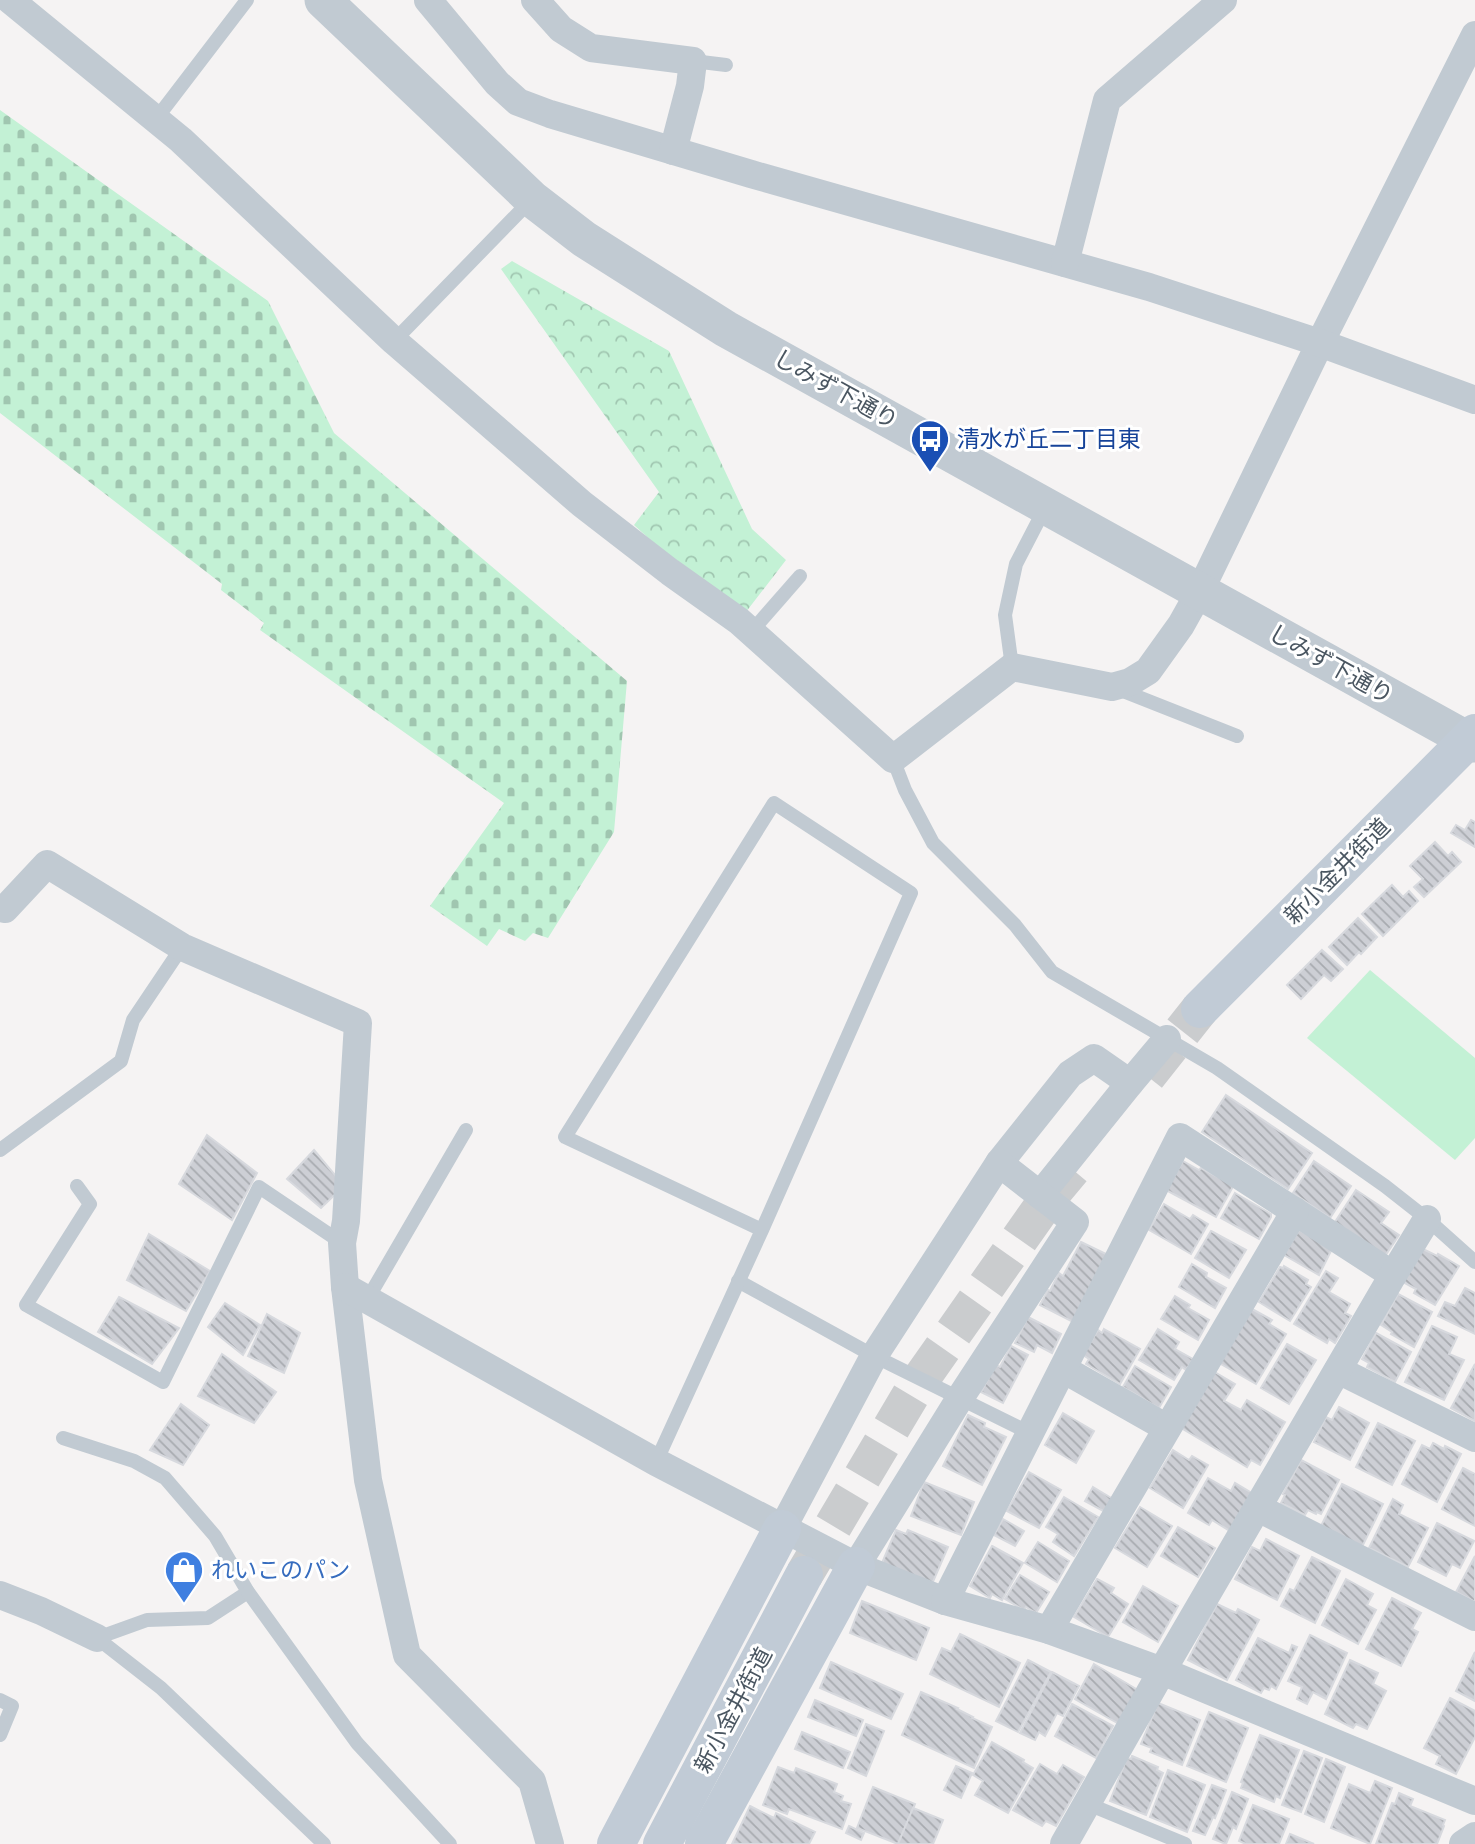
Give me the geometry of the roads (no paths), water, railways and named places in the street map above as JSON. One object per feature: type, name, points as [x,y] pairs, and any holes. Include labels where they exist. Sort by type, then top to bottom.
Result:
[{"type":"main road","name":"新小金井街道","points":[[1200,1009],[1473,739]]},
{"type":"main road","points":[[617,1844],[782,1529]]},
{"type":"main road","points":[[704,1844],[856,1566]]},
{"type":"main road","name":"新小金井街道","points":[[662,1844],[804,1575]]},
{"type":"street","points":[[10,0],[181,140],[394,341],[582,505],[739,621],[893,759],[1012,667],[1112,687],[1130,682],[1148,671],[1181,625],[1200,591],[1320,343],[1468,65],[1475,35]]},
{"type":"street","name":"しみず下通り","points":[[323,0],[532,199],[584,239],[690,308],[1473,739]]},
{"type":"street","points":[[428,0],[497,83],[518,102],[673,151],[1149,286],[1320,343],[1475,400]]},
{"type":"street","points":[[535,0],[561,29],[591,48],[693,61],[690,86],[673,151]]},
{"type":"street","points":[[1065,263],[1107,100],[1223,0]]},
{"type":"street","points":[[0,908],[5,909],[47,864],[182,947],[358,1023],[346,1221],[342,1242],[356,1294],[368,1480],[407,1655],[532,1781],[550,1844]]},
{"type":"street","points":[[1040,1195],[1167,1039]]},
{"type":"street","points":[[782,1529],[874,1356],[999,1163],[1070,1074],[1094,1058],[1130,1083]]},
{"type":"street","points":[[944,1601],[1180,1137],[1393,1275]]},
{"type":"street","points":[[856,1566],[960,1398],[1075,1222],[999,1163]]},
{"type":"street","points":[[1049,1630],[1294,1211]]},
{"type":"street","points":[[1064,1844],[1162,1671],[1427,1219]]},
{"type":"street","points":[[356,1294],[656,1462],[856,1566],[944,1601],[1049,1630],[1162,1671],[1475,1801]]},
{"type":"street","points":[[1063,1369],[1167,1428]]},
{"type":"street","points":[[1338,1370],[1475,1438]]},
{"type":"street","points":[[1258,1508],[1475,1618]]},
{"type":"street","points":[[0,1595],[97,1637]]},
{"type":"street","points":[[1463,1844],[1475,1836]]},
{"type":"lane","points":[[156,119],[247,0]]},
{"type":"lane","points":[[693,61],[726,65]]},
{"type":"lane","points":[[394,341],[532,199]]},
{"type":"lane","points":[[1012,667],[1005,615],[1016,564],[1046,506]]},
{"type":"lane","points":[[751,632],[800,576]]},
{"type":"lane","points":[[1112,687],[1237,736]]},
{"type":"lane","points":[[893,759],[905,790],[933,843],[1015,925],[1052,972],[1217,1068],[1385,1186],[1475,1262]]},
{"type":"lane","points":[[656,1462],[762,1230],[911,893],[774,803],[565,1138],[762,1230]]},
{"type":"lane","points":[[0,1150],[121,1061],[133,1020],[182,947]]},
{"type":"lane","points":[[356,1294],[466,1130]]},
{"type":"lane","points":[[77,1186],[90,1204],[26,1305],[163,1382],[259,1187],[342,1242]]},
{"type":"lane","points":[[738,1281],[874,1356],[1030,1433]]},
{"type":"lane","points":[[63,1438],[134,1461],[165,1478],[215,1536],[248,1592],[357,1743],[450,1844]]},
{"type":"lane","points":[[97,1637],[147,1620],[208,1618],[248,1592]]},
{"type":"lane","points":[[97,1637],[161,1688],[324,1844]]},
{"type":"lane","points":[[0,1700],[12,1706],[0,1735]]},
{"type":"lane","points":[[1088,1804],[1185,1844]]},
{"type":"tunnel","points":[[1147,1076],[1200,1009]]},
{"type":"tunnel","points":[[804,1575],[916,1386],[1052,1193],[1072,1169]]},
{"type":"place","name":"清水が丘二丁目東","points":[[930,473]]},
{"type":"place","name":"れいこのパン","points":[[184,1604]]}]
